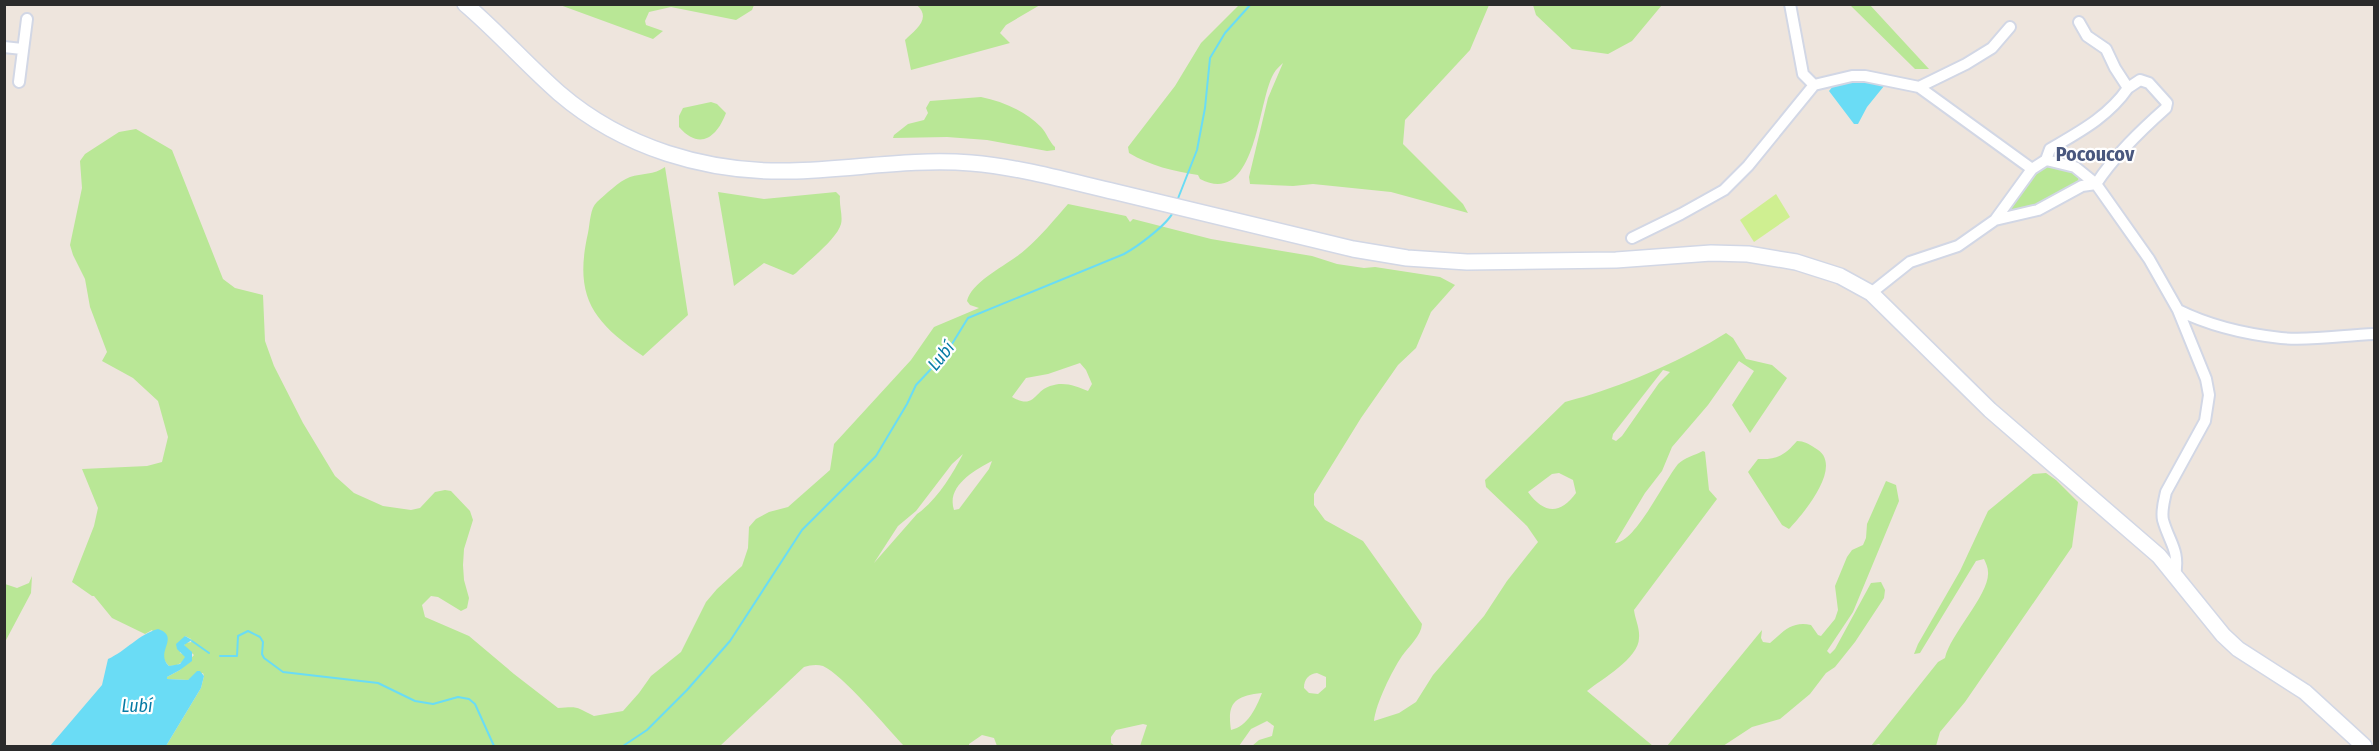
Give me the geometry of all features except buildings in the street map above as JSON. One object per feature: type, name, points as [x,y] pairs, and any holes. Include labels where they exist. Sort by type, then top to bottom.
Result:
[{"type":"main road","points":[[465,4],[538,74],[582,111],[636,142],[686,160],[718,167],[766,172],[917,162],[971,163],[1036,174],[1353,249],[1407,258],[1443,261],[1593,260],[1680,254],[1748,254],[1796,262],[1825,270],[1870,293],[1990,410],[2145,543],[2175,574],[2223,635],[2238,649],[2305,692],[2364,747]]},
{"type":"street","points":[[1790,4],[1803,74],[1814,85]]},
{"type":"street","points":[[19,82],[27,19]]},
{"type":"street","points":[[2079,22],[2087,36],[2106,49],[2128,88]]},
{"type":"street","points":[[1919,87],[1966,64],[1992,48],[2010,27]]},
{"type":"street","points":[[4,47],[22,50]]},
{"type":"street","points":[[1632,238],[1681,214],[1724,189],[1748,166],[1814,85],[1858,76],[1919,87],[2032,169]]},
{"type":"street","points":[[1870,293],[1910,262],[1958,246],[1995,219],[2032,169],[2046,160],[2050,149],[2091,125],[2120,100],[2128,88],[2140,80],[2150,83],[2167,103],[2166,108],[2146,125],[2108,166],[2096,184],[2082,186],[2038,210],[1995,219]]},
{"type":"street","points":[[2046,160],[2075,167],[2096,184],[2149,259],[2178,310],[2206,379],[2209,395],[2205,421],[2166,492],[2163,502],[2163,520],[2178,559],[2175,574]]},
{"type":"street","points":[[2178,310],[2201,321],[2243,332],[2283,338],[2374,334]]},
{"type":"green space","points":[[1240,4],[1489,5],[1470,50],[1405,120],[1403,144],[1463,204],[1468,213],[1391,192],[1313,184],[1293,186],[1250,184],[1249,177],[1268,98],[1283,63],[1275,72],[1268,87],[1252,147],[1244,166],[1233,179],[1219,184],[1200,179],[1198,175],[1154,165],[1129,153],[1128,147],[1175,86],[1201,43]]},
{"type":"green space","points":[[1533,4],[1662,5],[1632,41],[1608,54],[1572,49],[1536,15]]},
{"type":"green space","points":[[560,5],[754,5],[752,10],[736,20],[671,7],[649,12],[645,21],[646,25],[663,31],[653,39]]},
{"type":"green space","points":[[917,5],[1040,5],[1006,25],[1000,33],[1010,43],[911,70],[905,40],[922,20],[923,15]]},
{"type":"green space","points":[[1850,5],[1870,5],[1929,69],[1915,69]]},
{"type":"green space","points":[[981,97],[1005,104],[1035,121],[1043,129],[1055,150],[1047,151],[987,140],[947,137],[893,138],[908,124],[924,120],[930,101]]},
{"type":"green space","points":[[711,102],[717,104],[726,113],[713,134],[707,138],[694,138],[679,127],[679,116],[683,108]]},
{"type":"green space","points":[[136,129],[172,150],[223,279],[235,288],[263,295],[265,341],[274,366],[303,423],[335,476],[354,493],[383,506],[411,510],[420,508],[435,492],[445,490],[451,491],[470,511],[473,520],[464,549],[463,565],[469,598],[467,608],[461,611],[438,597],[431,596],[422,605],[425,617],[469,636],[558,708],[577,708],[594,716],[623,711],[651,676],[681,652],[706,602],[742,566],[748,548],[749,527],[756,519],[769,512],[788,507],[830,470],[834,444],[911,360],[934,327],[979,308],[970,305],[967,301],[970,293],[984,279],[1026,249],[1068,204],[1126,216],[1130,222],[1133,219],[1211,239],[1312,256],[1337,264],[1440,277],[1455,285],[1431,312],[1416,348],[1398,365],[1361,418],[1314,494],[1314,505],[1325,520],[1363,541],[1422,624],[1417,637],[1389,678],[1374,721],[1399,713],[1416,702],[1433,675],[1484,616],[1507,581],[1538,542],[1527,526],[1486,487],[1485,480],[1565,402],[1657,370],[1726,333],[1733,338],[1746,359],[1772,365],[1787,378],[1750,433],[1732,405],[1754,371],[1739,361],[1708,405],[1672,447],[1662,471],[1645,493],[1615,543],[1623,540],[1640,522],[1678,464],[1705,452],[1709,490],[1717,499],[1634,610],[1639,638],[1633,653],[1619,667],[1587,691],[1653,746],[1252,746],[1259,740],[1272,736],[1274,726],[1267,721],[1251,729],[1239,746],[1140,746],[1147,725],[1143,724],[1116,730],[1111,737],[1111,743],[1115,746],[997,746],[994,738],[982,735],[969,746],[904,746],[832,671],[823,666],[811,665],[804,667],[720,746],[166,746],[201,688],[204,676],[203,673],[188,680],[167,679],[180,670],[194,655],[184,646],[185,643],[192,642],[191,639],[185,636],[180,653],[186,655],[184,660],[177,665],[169,666],[164,660],[164,649],[152,630],[145,634],[112,618],[94,596],[72,582],[94,526],[98,508],[82,469],[147,466],[162,462],[168,437],[158,401],[133,378],[102,361],[107,352],[90,307],[85,279],[70,245],[82,188],[80,161],[85,154],[119,132]],"holes":[[[1080,363],[1092,384],[1088,391],[1070,385],[1050,386],[1030,401],[1025,402],[1012,397],[1026,378],[1048,374]],[[1663,370],[1670,372],[1659,383],[1622,436],[1616,441],[1612,439],[1613,434]],[[963,454],[949,479],[937,494],[874,563],[898,526],[916,511],[952,464]],[[992,461],[989,469],[959,509],[954,510],[954,493],[958,486],[978,469]],[[1559,473],[1573,480],[1576,493],[1564,505],[1552,509],[1540,505],[1528,492],[1552,474]],[[1317,673],[1326,677],[1326,687],[1318,694],[1309,693],[1304,688],[1306,680],[1312,674]],[[1262,693],[1247,720],[1231,730],[1230,713],[1234,702],[1245,696]]]},
{"type":"green space","points":[[665,167],[688,315],[643,356],[610,331],[591,305],[583,273],[584,255],[592,212],[597,202],[626,179]]},
{"type":"green space","points":[[2044,167],[2071,171],[2079,176],[2078,182],[2037,208],[2006,212],[2034,172]]},
{"type":"green space","points":[[718,192],[764,199],[836,192],[840,196],[841,224],[828,243],[793,275],[764,263],[734,286]]},
{"type":"green space","points":[[1776,194],[1790,217],[1754,242],[1740,220]]},
{"type":"green space","points":[[1797,441],[1815,448],[1823,455],[1826,465],[1819,489],[1789,529],[1782,525],[1748,472],[1758,459],[1780,456]]},
{"type":"green space","points":[[2046,473],[2078,502],[2072,547],[1965,702],[1940,732],[1936,746],[1882,746],[1879,744],[1871,746],[1938,662],[1945,658],[1948,648],[1983,591],[1988,572],[1984,559],[1976,561],[1920,653],[1914,654],[1960,571],[1988,511],[2033,474]]},
{"type":"green space","points":[[1886,481],[1896,485],[1899,501],[1853,612],[1827,651],[1830,654],[1835,649],[1871,583],[1881,582],[1885,590],[1884,598],[1855,642],[1835,667],[1826,673],[1810,694],[1780,719],[1752,727],[1723,746],[1667,746],[1762,630],[1763,642],[1770,643],[1789,628],[1799,624],[1811,625],[1821,636],[1835,619],[1838,610],[1835,586],[1847,557],[1852,550],[1863,545],[1867,524]]},
{"type":"green space","points":[[32,576],[31,593],[5,642],[5,584],[17,588],[29,583]]},
{"type":"water","points":[[1854,81],[1884,86],[1867,107],[1858,124],[1854,124],[1829,91],[1834,85]]},
{"type":"water","name":"Lubí","points":[[158,629],[167,636],[164,655],[169,666],[180,664],[185,657],[177,649],[176,644],[185,636],[192,640],[184,645],[192,652],[192,661],[167,679],[188,680],[197,671],[204,676],[201,688],[166,746],[50,746],[102,685],[108,659],[151,631]]},
{"type":"waterway","name":"Lubí","points":[[1177,201],[1197,150],[1205,108],[1210,58],[1225,33],[1251,4]]},
{"type":"waterway","name":"Lubí","points":[[623,746],[647,730],[687,690],[730,641],[802,530],[876,456],[916,385],[947,352],[968,318],[1124,254],[1159,229],[1173,212]]},
{"type":"waterway","name":"Lubí","points":[[220,656],[237,656],[238,636],[248,631],[260,637],[263,642],[264,658],[283,672],[378,683],[415,701],[433,704],[458,697],[469,699],[475,704],[494,746]]},
{"type":"waterway","name":"Lubí","points":[[192,641],[209,653]]},
{"type":"district","name":"Pocoucov","points":[[2095,154]]}]
